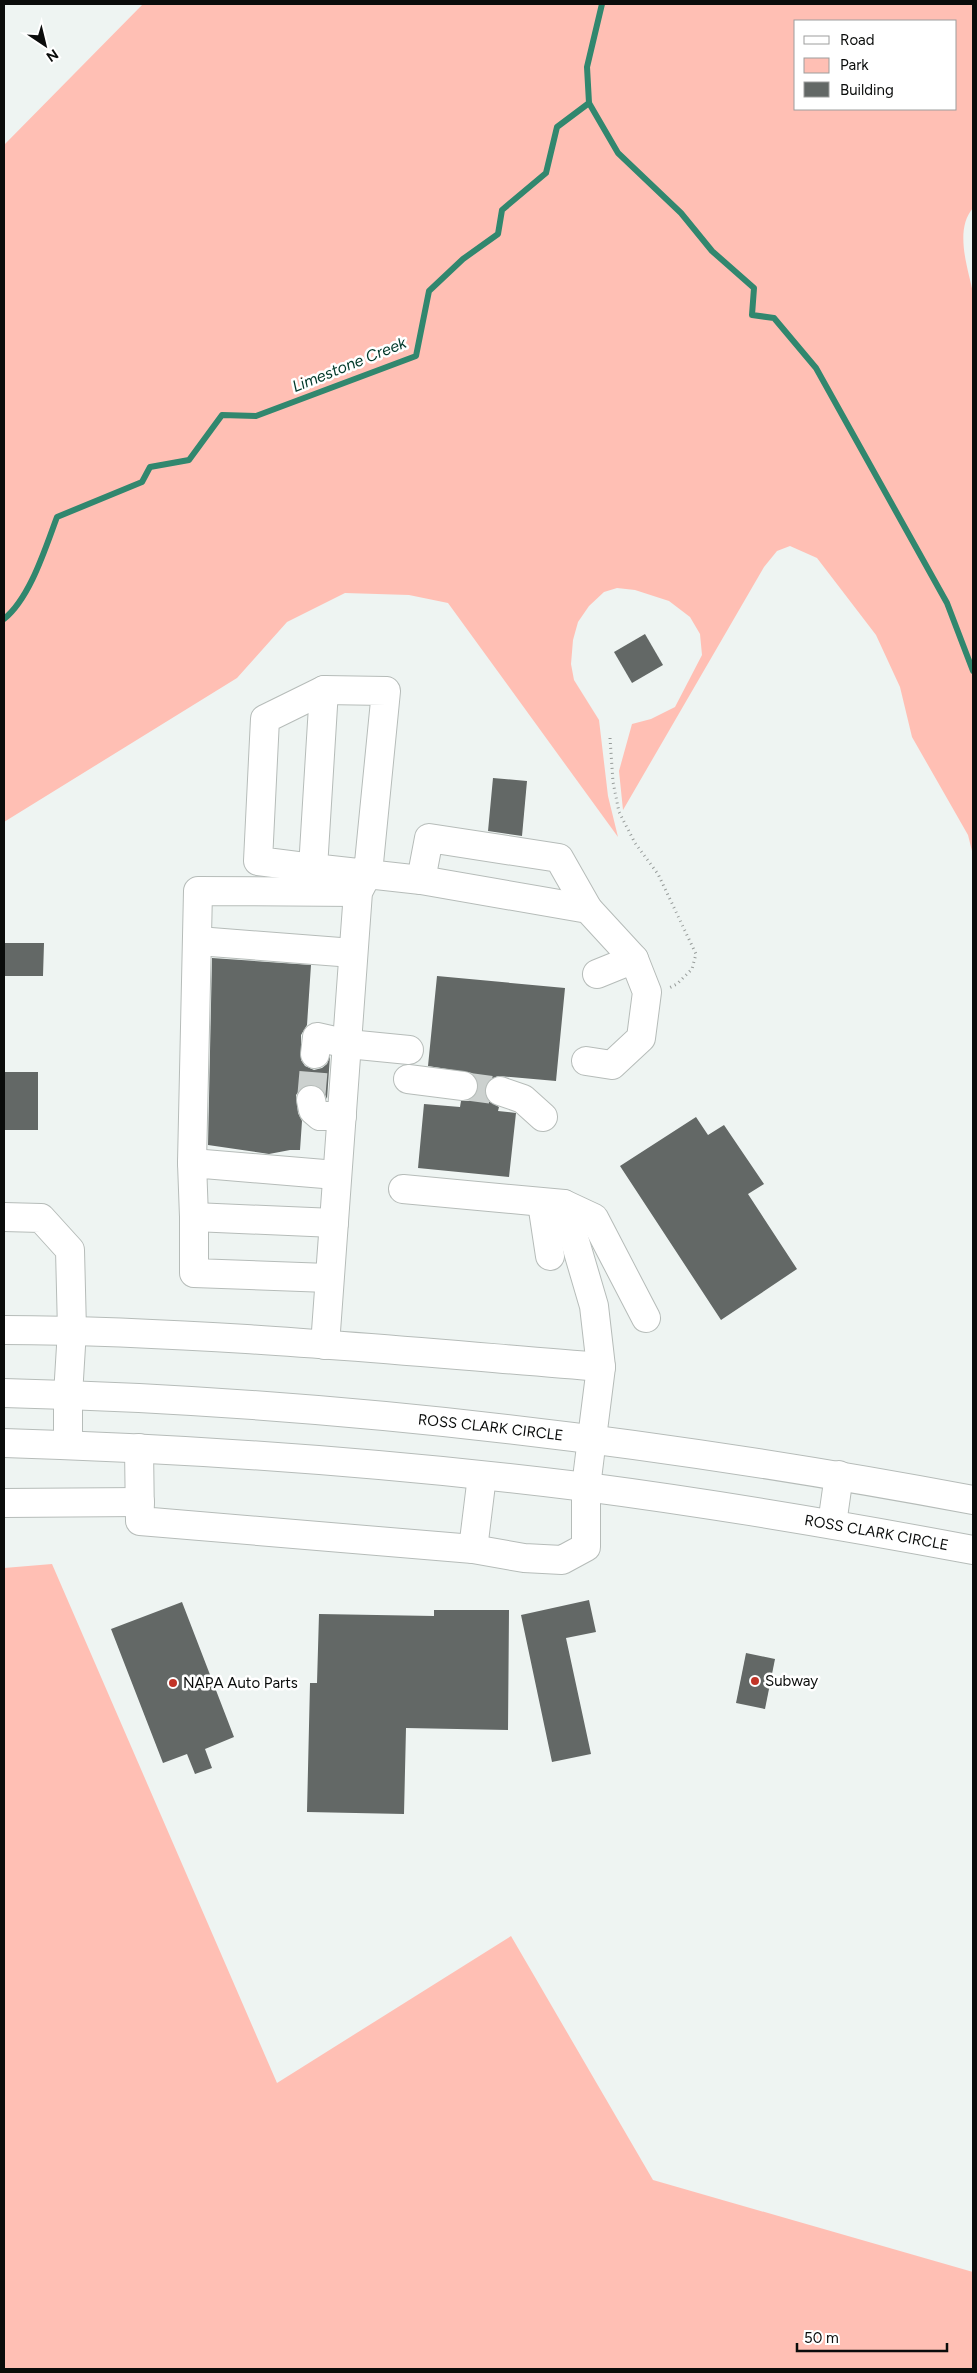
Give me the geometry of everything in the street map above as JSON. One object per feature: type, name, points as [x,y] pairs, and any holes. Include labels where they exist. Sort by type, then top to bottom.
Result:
[{"type":"main road","points":[[313,868],[324,690]]},
{"type":"main road","points":[[325,1344],[328,1278],[348,1044],[353,952],[363,883],[386,691],[324,690],[264,719],[258,861],[313,868],[363,883]]},
{"type":"main road","points":[[421,880],[429,838],[559,858],[588,909],[634,959],[647,992],[641,1038],[612,1065],[586,1061]]},
{"type":"main road","points":[[328,1278],[194,1273],[192,1163],[198,891],[421,880],[588,909]]},
{"type":"main road","points":[[198,941],[353,952]]},
{"type":"main road","points":[[597,974],[634,959]]},
{"type":"main road","points":[[316,1054],[317,1037],[348,1044],[409,1050]]},
{"type":"main road","points":[[408,1079],[463,1086]]},
{"type":"main road","points":[[500,1091],[523,1099],[543,1117]]},
{"type":"main road","points":[[311,1100],[313,1110],[320,1116],[342,1116]]},
{"type":"main road","points":[[192,1163],[336,1175]]},
{"type":"main road","points":[[403,1189],[553,1204],[594,1218],[646,1318]]},
{"type":"main road","points":[[550,1256],[553,1204]]},
{"type":"main road","points":[[140,1448],[140,1521],[473,1549],[524,1558],[562,1560],[586,1547],[586,1487],[601,1367],[594,1306],[553,1204]]},
{"type":"main road","points":[[4,1216],[41,1218],[70,1250],[72,1330],[68,1395],[68,1445]]},
{"type":"main road","points":[[194,1217],[334,1223]]},
{"type":"main road","points":[[4,1330],[72,1330],[325,1344],[601,1367]]},
{"type":"main road","name":"ROSS CLARK CIRCLE","points":[[4,1393],[292,1408],[592,1438],[839,1475],[973,1500]]},
{"type":"main road","name":"ROSS CLARK CIRCLE","points":[[4,1443],[140,1448],[288,1458],[586,1487],[832,1524],[973,1550]]},
{"type":"main road","points":[[832,1524],[839,1475]]},
{"type":"main road","points":[[473,1549],[482,1476]]},
{"type":"main road","points":[[4,1503],[140,1502]]},
{"type":"path","points":[[610,738],[613,782],[619,812],[636,843],[658,874],[696,954],[692,969],[677,984],[660,992],[647,992]]},
{"type":"green space","points":[[143,4],[973,4],[973,208],[967,217],[963,238],[973,293],[973,855],[968,835],[912,737],[900,687],[876,635],[817,558],[790,546],[777,551],[764,567],[623,810],[619,771],[632,724],[651,719],[675,707],[702,655],[700,634],[690,617],[669,601],[635,590],[617,588],[604,592],[589,606],[578,622],[573,640],[571,664],[574,680],[599,720],[608,796],[618,837],[448,603],[409,595],[345,593],[287,622],[237,678],[4,822],[4,145]]},
{"type":"green space","points":[[52,1564],[277,2083],[511,1936],[653,2180],[973,2272],[973,2369],[4,2369],[4,1568]]},
{"type":"building","points":[[645,634],[663,665],[632,683],[614,652]]},
{"type":"building","points":[[493,778],[527,781],[522,836],[488,831]]},
{"type":"building","points":[[4,943],[44,943],[43,976],[4,976]]},
{"type":"building","points":[[212,958],[311,965],[307,1025],[301,1035],[301,1060],[305,1066],[314,1070],[322,1068],[327,1064],[330,1056],[327,1099],[323,1090],[316,1085],[307,1085],[301,1088],[296,1095],[298,1113],[302,1121],[300,1150],[269,1154],[208,1145]]},
{"type":"building","points":[[437,976],[565,988],[556,1081],[498,1076],[489,1080],[485,1086],[488,1101],[499,1107],[498,1111],[516,1113],[509,1177],[418,1168],[424,1104],[460,1107],[461,1101],[469,1101],[475,1096],[478,1087],[477,1080],[472,1073],[428,1066]]},
{"type":"building","points":[[4,1072],[38,1072],[38,1130],[4,1130]]},
{"type":"building","points":[[696,1117],[708,1135],[724,1125],[764,1184],[748,1194],[797,1269],[721,1320],[620,1166]]},
{"type":"building","points":[[589,1600],[596,1632],[566,1638],[591,1754],[552,1762],[521,1615]]},
{"type":"building","name":"NAPA Auto Parts","points":[[182,1602],[234,1737],[205,1749],[212,1768],[195,1774],[187,1754],[163,1763],[111,1629]]},
{"type":"building","points":[[434,1610],[509,1610],[508,1730],[406,1728],[404,1814],[307,1812],[310,1683],[317,1683],[319,1614],[434,1616]]},
{"type":"building","name":"Subway","points":[[746,1653],[775,1659],[765,1709],[736,1703]]},
{"type":"waterway","name":"Limestone Creek","points":[[4,619],[22,599],[29,586],[42,558],[57,517],[142,482],[150,467],[189,460],[222,415],[256,416],[416,356],[429,291],[463,259],[498,234],[502,210],[546,173],[557,127],[589,103],[587,67],[602,4]]},
{"type":"waterway","points":[[589,103],[618,153],[681,213],[712,251],[754,288],[752,315],[774,318],[816,368],[947,603],[973,671]]},
{"type":"tunnel","points":[[311,1100],[315,1054]]},
{"type":"tunnel","points":[[463,1086],[500,1091]]},
{"type":"place","name":"Subway","points":[[755,1681]]},
{"type":"place","name":"NAPA Auto Parts","points":[[173,1683]]}]
